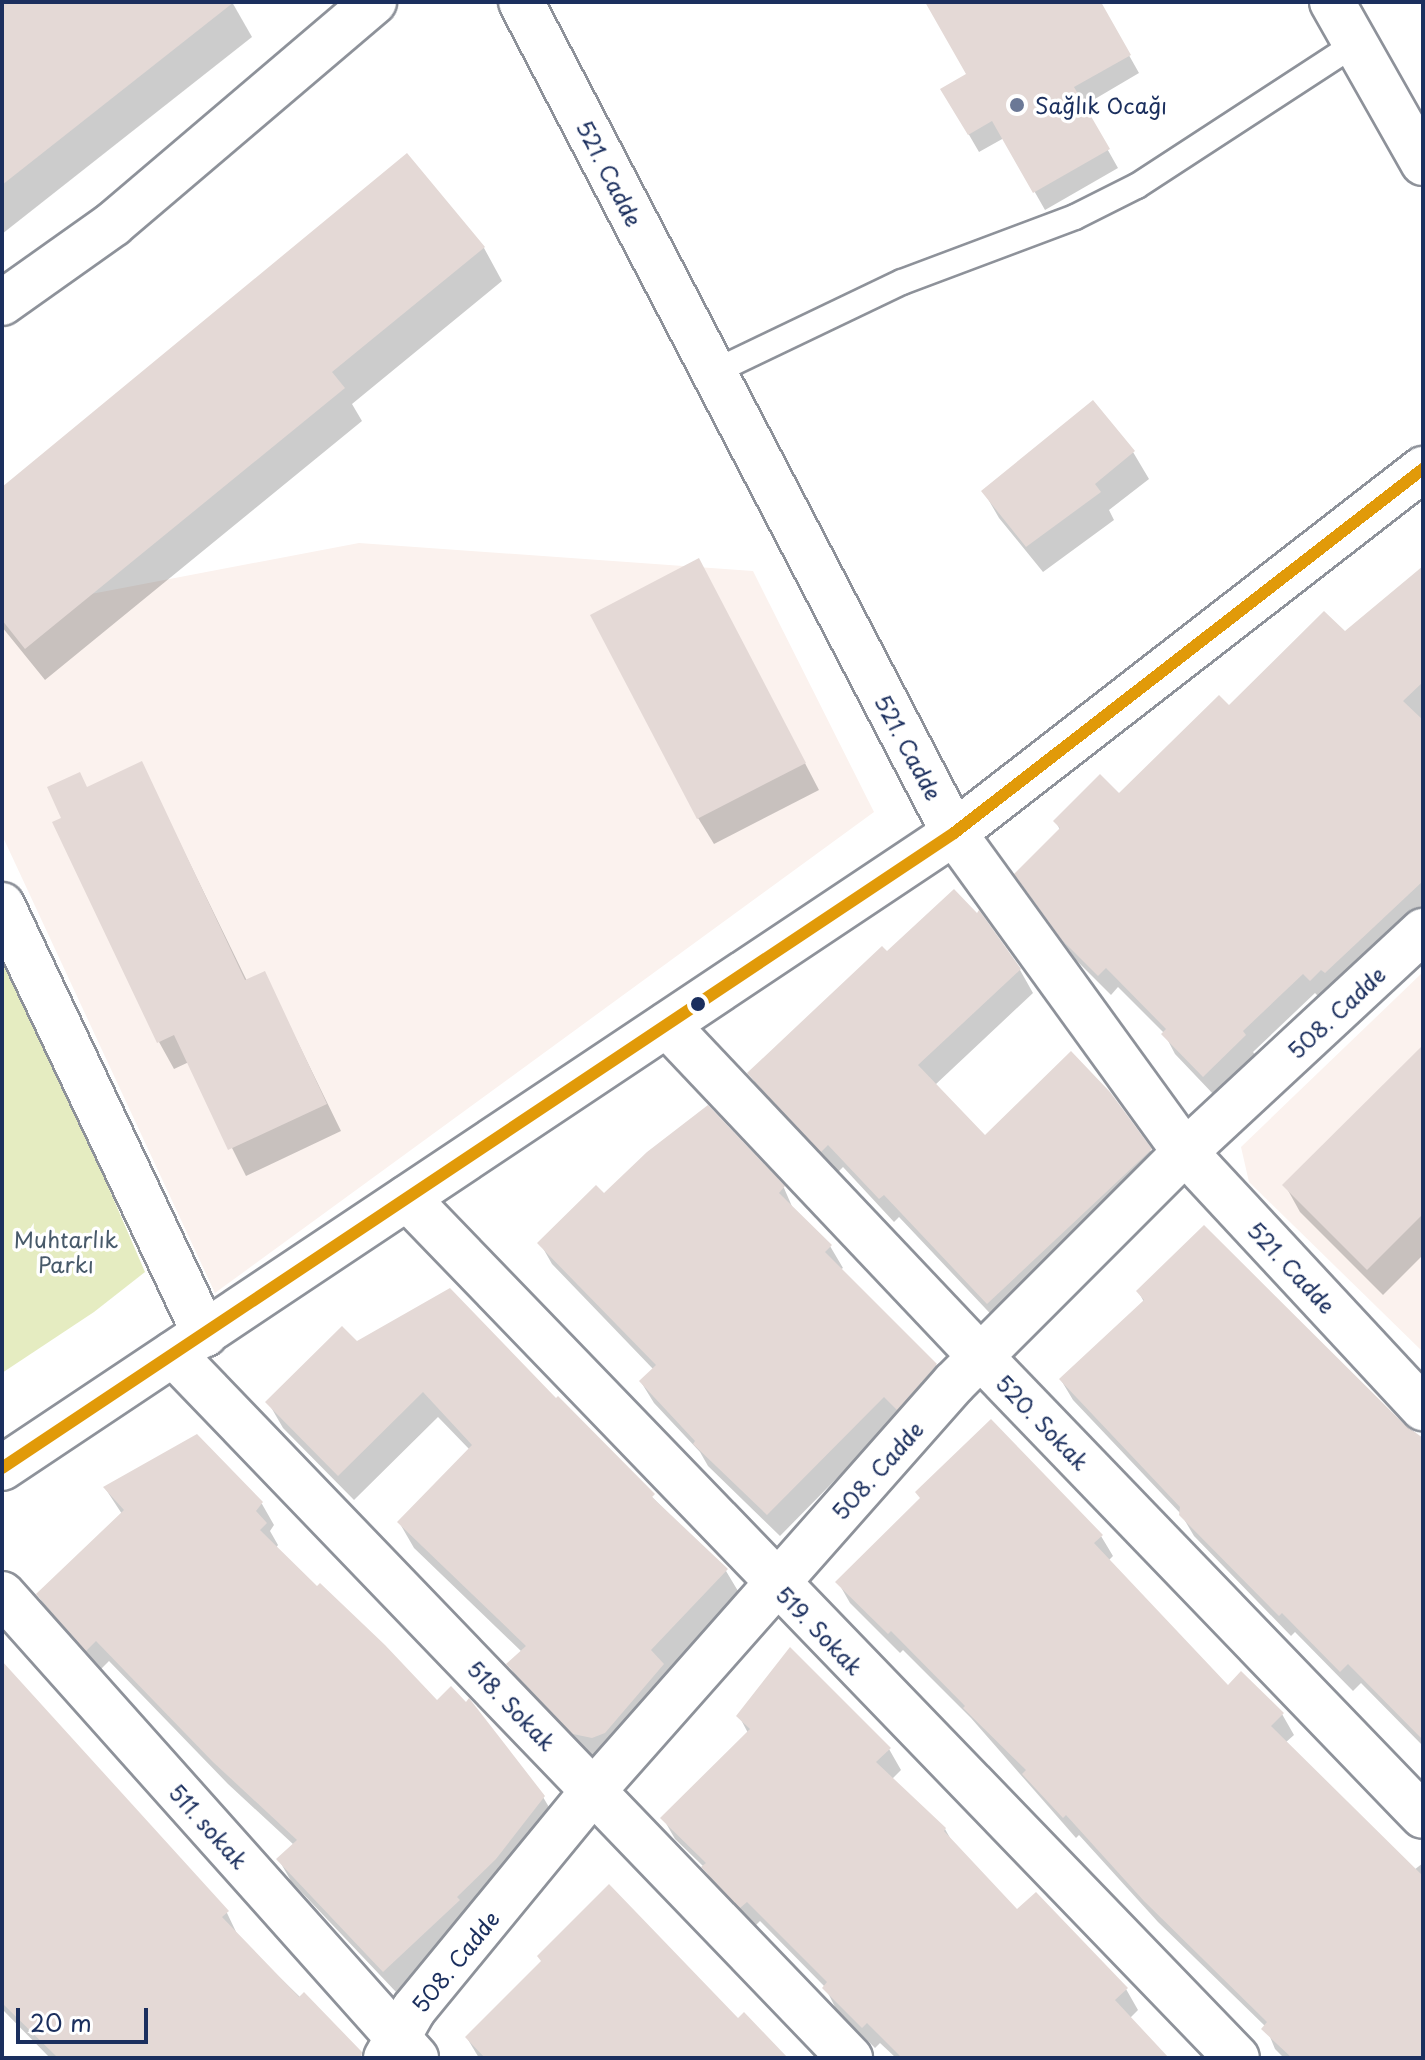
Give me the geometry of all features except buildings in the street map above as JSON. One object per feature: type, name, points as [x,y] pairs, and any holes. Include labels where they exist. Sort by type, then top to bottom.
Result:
[{"type":"street","points":[[2,303],[113,224],[374,2]]},
{"type":"street","name":"521. Cadde","points":[[521,2],[954,833],[1185,1152],[1423,1407]]},
{"type":"street","points":[[1332,2],[1423,163]]},
{"type":"street","points":[[2,1468],[954,833],[1423,469]]},
{"type":"street","name":"518. Sokak","points":[[2,905],[189,1344],[594,1790],[850,2058]]},
{"type":"street","name":"508. Cadde","points":[[400,2052],[414,2009],[594,1790],[981,1357],[1185,1152],[1423,931]]},
{"type":"street","name":"520. Sokak","points":[[667,1025],[1423,1816]]},
{"type":"street","name":"519. Sokak","points":[[407,1198],[776,1584],[1237,2058]]},
{"type":"street","name":"511. sokak","points":[[2,1594],[400,2052]]},
{"type":"lane","points":[[714,372],[902,282],[1075,217],[1137,186],[1355,44]]},
{"type":"shaded area","points":[[359,543],[753,571],[874,812],[215,1293],[2,835],[2,611]]},
{"type":"shaded area","points":[[1423,972],[1423,1352],[1249,1182],[1241,1147]]},
{"type":"green space","name":"Muhtarlık Parkı","points":[[2,941],[145,1272],[94,1312],[2,1373]]},
{"type":"transit line","points":[[2,1468],[954,833],[1423,469]]},
{"type":"place","name":"Sağlık Ocağı","points":[[1017,105]]}]
